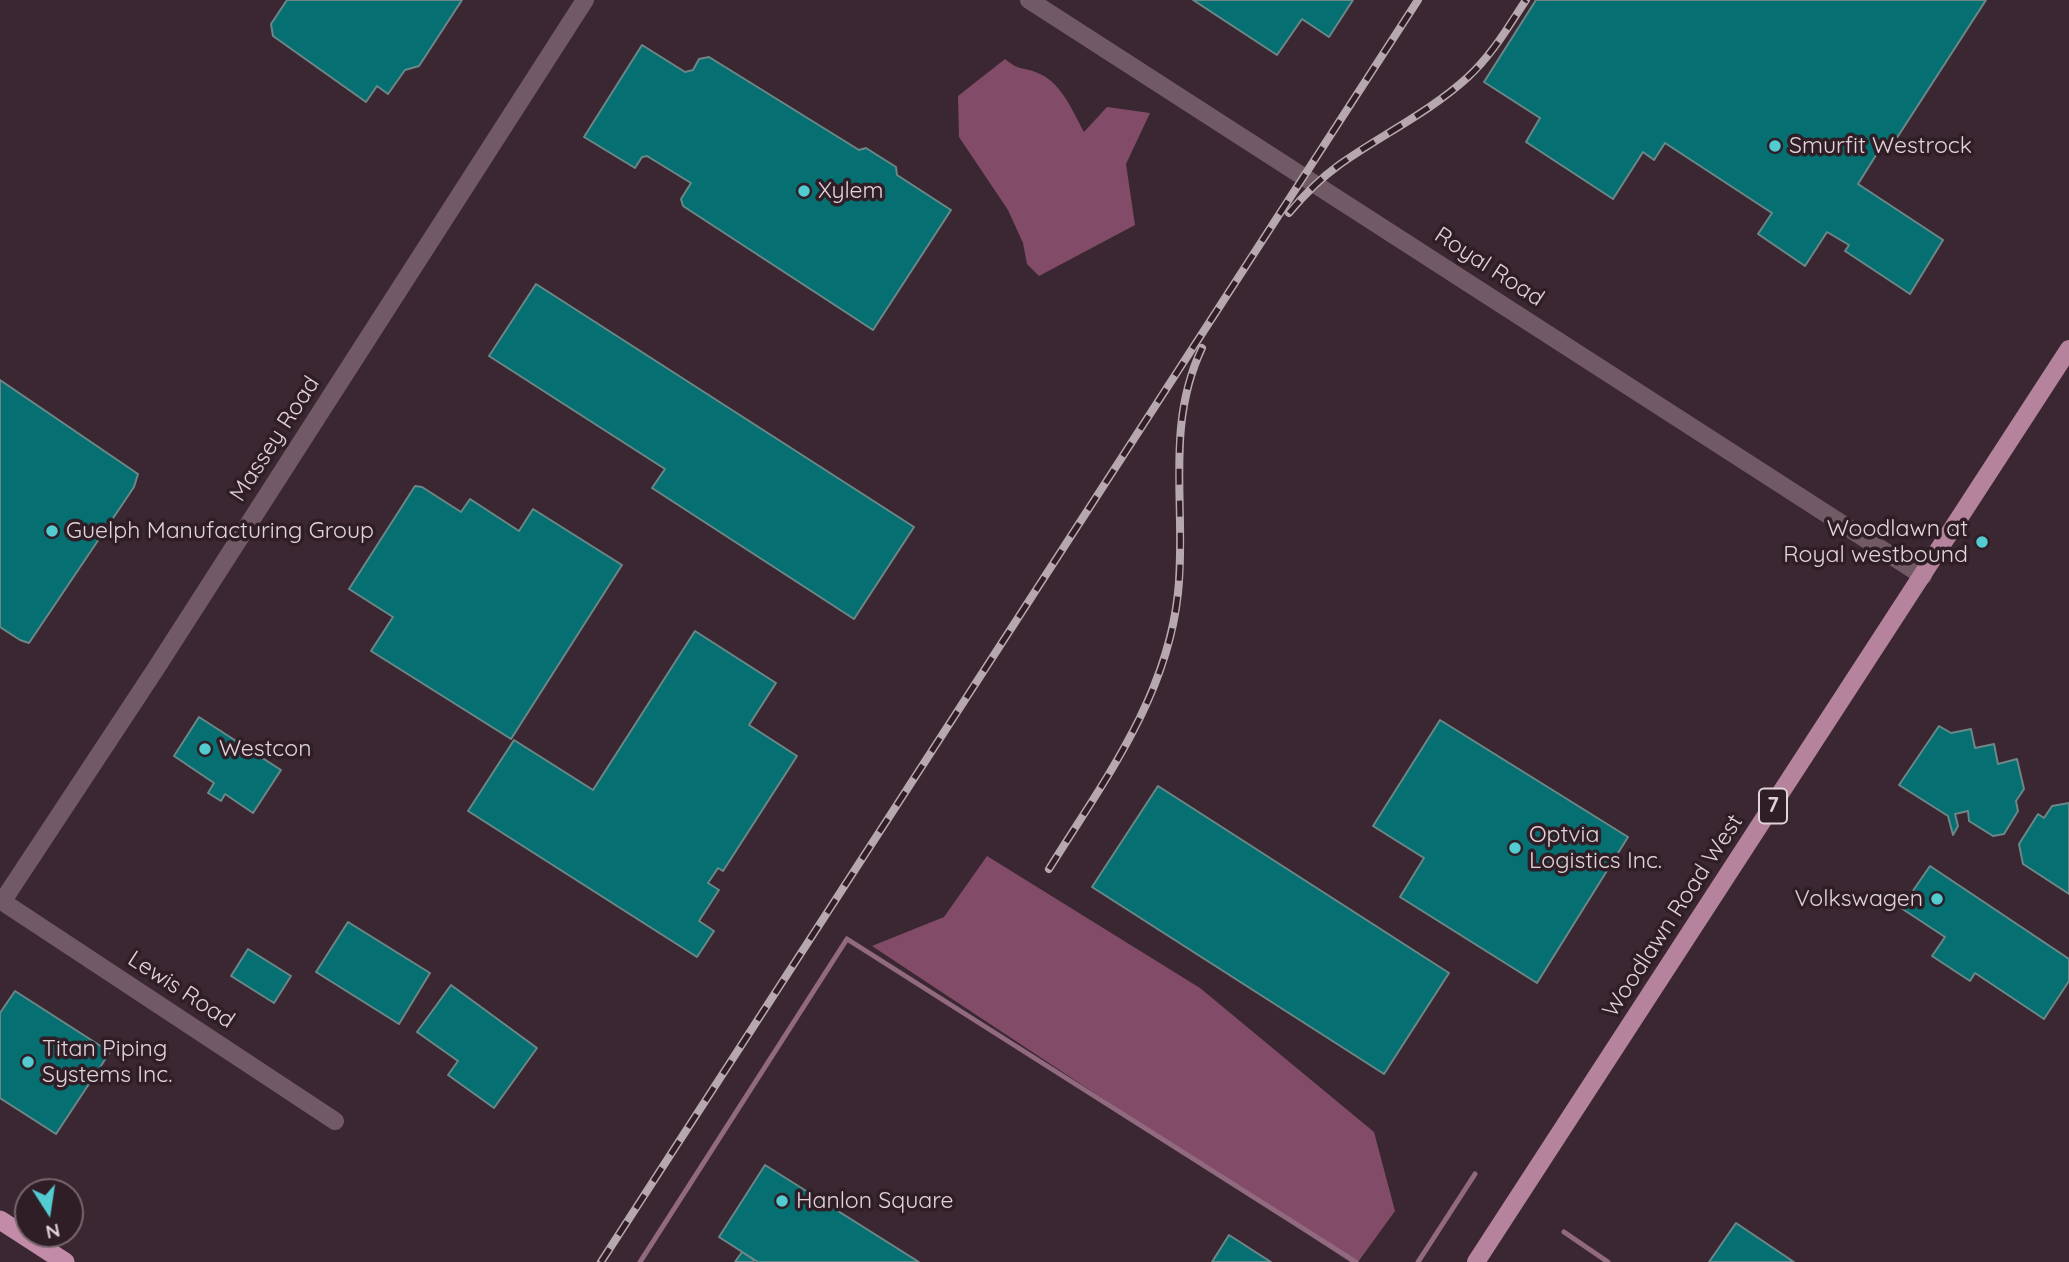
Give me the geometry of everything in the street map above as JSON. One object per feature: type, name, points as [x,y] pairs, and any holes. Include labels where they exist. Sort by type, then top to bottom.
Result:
[{"type":"highway","points":[[0,1220],[65,1262]]},
{"type":"main road","name":"Woodlawn Road West","points":[[1476,1262],[2069,349]]},
{"type":"street","name":"Massey Road","points":[[1,901],[169,649],[585,0]]},
{"type":"street","name":"Royal Road","points":[[1029,0],[1923,576]]},
{"type":"street","name":"Lewis Road","points":[[1,901],[335,1121]]},
{"type":"shaded area","points":[[1005,59],[1015,66],[1040,74],[1055,84],[1084,132],[1107,107],[1150,113],[1126,164],[1135,225],[1039,276],[1027,264],[1023,243],[1008,210],[959,137],[958,96]]},
{"type":"shaded area","points":[[987,856],[1200,988],[1374,1132],[1395,1211],[1358,1262],[1350,1262],[872,946],[944,917]]},
{"type":"building","points":[[287,0],[462,0],[419,66],[405,70],[388,94],[377,86],[366,102],[273,36],[271,24]]},
{"type":"building","points":[[1193,0],[1353,0],[1329,37],[1302,19],[1277,55]]},
{"type":"building","name":"Smurfit Westrock","points":[[1536,0],[1986,0],[1891,147],[1883,144],[1858,184],[1943,240],[1910,294],[1845,251],[1849,245],[1827,232],[1805,266],[1758,234],[1772,213],[1665,143],[1654,160],[1643,152],[1613,199],[1526,142],[1540,118],[1484,82]]},
{"type":"building","name":"Xylem","points":[[642,45],[685,72],[693,70],[699,59],[709,57],[859,150],[866,148],[896,167],[897,175],[951,210],[873,330],[683,206],[681,199],[691,183],[647,156],[642,157],[635,168],[584,137]]},
{"type":"building","points":[[536,284],[914,527],[854,619],[652,488],[665,469],[489,356]]},
{"type":"building","name":"Guelph Manufacturing Group","points":[[0,380],[138,474],[134,487],[29,643],[0,627]]},
{"type":"building","points":[[415,486],[422,487],[461,512],[470,499],[519,531],[533,509],[622,565],[511,739],[371,651],[393,617],[349,589]]},
{"type":"building","points":[[695,631],[776,683],[749,725],[797,756],[723,871],[718,868],[708,883],[719,890],[699,921],[714,931],[697,957],[468,811],[514,740],[593,790]]},
{"type":"building","points":[[199,717],[281,770],[253,813],[225,794],[221,801],[208,793],[214,783],[174,756]]},
{"type":"building","name":"Optvia Logistics Inc.","points":[[1440,720],[1628,837],[1537,983],[1400,897],[1424,858],[1373,826]]},
{"type":"building","points":[[1939,726],[1951,733],[1971,729],[1975,748],[1994,744],[1998,764],[2017,759],[2024,789],[2016,801],[2018,811],[2004,834],[1993,836],[1969,821],[1968,811],[1955,814],[1958,826],[1953,835],[1948,816],[1899,785]]},
{"type":"building","points":[[1158,786],[1449,973],[1384,1074],[1092,887]]},
{"type":"building","points":[[2069,803],[2069,894],[2023,864],[2019,844],[2038,814],[2044,818],[2052,806]]},
{"type":"building","points":[[1930,866],[2069,959],[2069,981],[2044,1019],[1975,973],[1970,981],[1932,956],[1945,937],[1901,908]]},
{"type":"building","points":[[348,922],[430,973],[399,1024],[316,972]]},
{"type":"building","points":[[248,949],[291,976],[274,1003],[231,976]]},
{"type":"building","points":[[451,985],[537,1048],[494,1108],[448,1075],[458,1061],[417,1032]]},
{"type":"building","points":[[15,991],[110,1052],[56,1134],[0,1098],[0,1013]]},
{"type":"building","name":"Hanlon Square","points":[[765,1165],[919,1262],[758,1262],[719,1237]]},
{"type":"building","points":[[1736,1223],[1794,1262],[1709,1262]]},
{"type":"building","points":[[1229,1235],[1271,1262],[1212,1262]]},
{"type":"building","points":[[742,1252],[754,1260],[753,1262],[735,1262]]},
{"type":"waterway","points":[[640,1262],[847,939],[1356,1262]]},
{"type":"waterway","points":[[1418,1262],[1475,1174]]},
{"type":"waterway","points":[[1564,1232],[1608,1262]]},
{"type":"railway","points":[[601,1262],[1418,0]]},
{"type":"railway","points":[[1289,213],[1332,170],[1422,112],[1468,77],[1492,50],[1526,0]]},
{"type":"railway","points":[[1049,869],[1130,738],[1147,704],[1172,631],[1180,562],[1179,469],[1183,408],[1190,378],[1202,348]]},
{"type":"place","name":"Smurfit Westrock","points":[[1775,146]]},
{"type":"place","name":"Xylem","points":[[804,191]]},
{"type":"place","name":"Guelph Manufacturing Group","points":[[52,531]]},
{"type":"place","name":"Woodlawn at Royal westbound","points":[[1982,542]]},
{"type":"place","name":"Westcon","points":[[205,749]]},
{"type":"place","name":"Optvia Logistics Inc.","points":[[1515,848]]},
{"type":"place","name":"Volkswagen","points":[[1937,899]]},
{"type":"place","name":"Titan Piping Systems Inc.","points":[[28,1062]]},
{"type":"place","name":"Hanlon Square","points":[[782,1201]]}]
